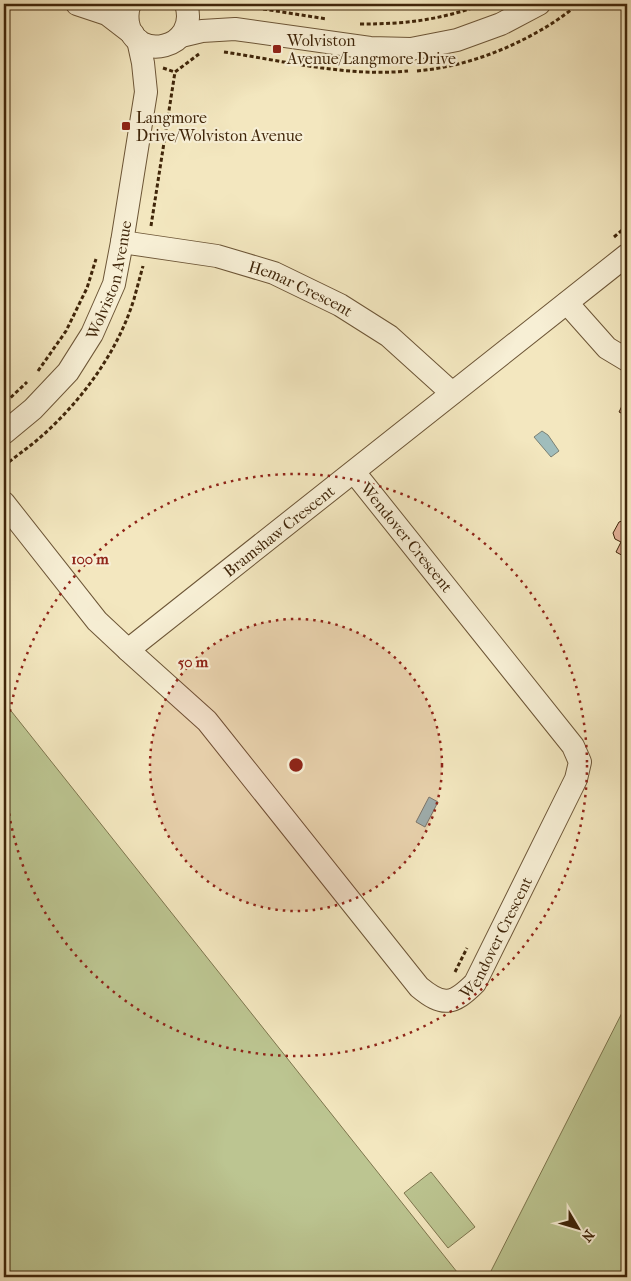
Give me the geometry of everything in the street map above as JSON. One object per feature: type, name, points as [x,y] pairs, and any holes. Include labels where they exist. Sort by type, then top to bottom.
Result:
[{"type":"street","points":[[83,4],[107,14],[147,45],[157,47],[166,46],[178,39],[202,31],[235,29],[370,48],[412,49],[466,37],[501,24],[539,4]]},
{"type":"street","name":"Wolviston Avenue","points":[[4,433],[33,409],[68,372],[92,334],[114,284],[146,92],[143,63],[136,37],[129,26],[127,17],[130,4]]},
{"type":"street","name":"Wolviston Avenue","points":[[146,92],[159,67],[186,29],[188,20],[186,4]]},
{"type":"street","points":[[191,4],[206,15],[235,29]]},
{"type":"street","name":"Hemar Crescent","points":[[122,242],[217,256],[274,273],[340,305],[389,336],[452,393]]},
{"type":"street","name":"Bramshaw Crescent","points":[[128,650],[627,255]]},
{"type":"street","points":[[567,303],[607,348],[627,360]]},
{"type":"street","name":"Wendover Crescent","points":[[128,650],[207,721],[419,987],[433,999],[446,1002],[463,995],[475,983],[576,779],[580,762],[566,739],[354,472]]},
{"type":"street","points":[[4,502],[97,621],[128,650]]},
{"type":"path","points":[[231,4],[334,20]]},
{"type":"path","points":[[353,24],[419,22],[444,17],[484,4]]},
{"type":"path","points":[[36,374],[66,331],[87,288],[97,250]]},
{"type":"path","points":[[143,265],[151,266]]},
{"type":"path","points":[[4,404],[30,380]]},
{"type":"path","points":[[452,978],[469,944]]},
{"type":"green space","points":[[4,702],[461,1277],[4,1277]]},
{"type":"green space","points":[[627,1003],[627,1277],[488,1277]]},
{"type":"green space","points":[[431,1172],[475,1227],[448,1248],[404,1193]]},
{"type":"water","points":[[542,431],[548,435],[559,451],[551,457],[534,437]]},
{"type":"water","points":[[429,797],[438,802],[425,827],[416,822]]},
{"type":"building","points":[[627,396],[627,416],[619,412]]},
{"type":"building","points":[[627,521],[627,558],[616,552],[621,542],[615,539],[613,533],[619,522]]},
{"type":"place","name":"Wolviston Avenue/Langmore Drive","points":[[277,49]]},
{"type":"place","name":"Langmore Drive/Wolviston Avenue","points":[[126,126]]}]
